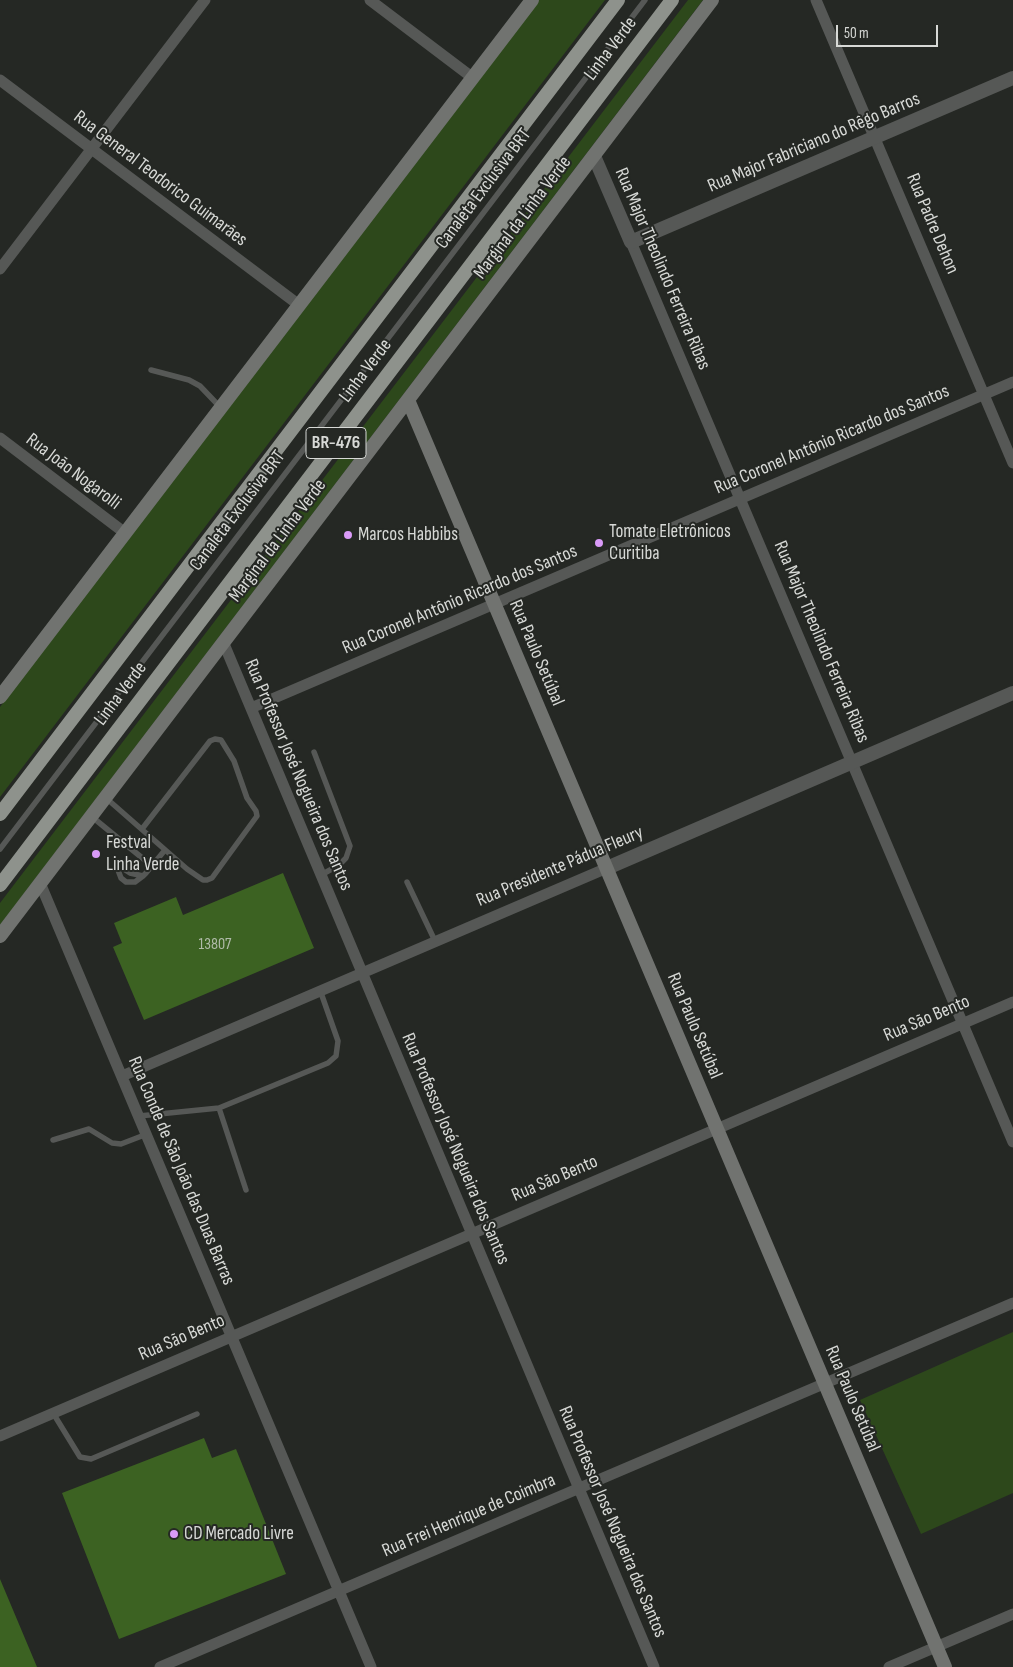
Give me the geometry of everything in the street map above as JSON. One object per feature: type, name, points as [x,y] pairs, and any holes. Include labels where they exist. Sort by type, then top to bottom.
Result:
[{"type":"highway","name":"Linha Verde","points":[[0,814],[618,0]]},
{"type":"highway","name":"Linha Verde","points":[[0,885],[672,0]]},
{"type":"main road","points":[[0,697],[532,0]]},
{"type":"main road","name":"Marginal da Linha Verde","points":[[0,936],[712,0]]},
{"type":"main road","name":"Rua Paulo Setúbal","points":[[408,400],[945,1667]]},
{"type":"street","points":[[0,269],[205,0]]},
{"type":"street","points":[[370,0],[473,78]]},
{"type":"street","name":"Rua Padre Dehon","points":[[816,0],[876,137],[1013,463]]},
{"type":"street","name":"Rua Major Fabriciano do Rêgo Barros","points":[[631,242],[1013,78]]},
{"type":"street","name":"Rua General Teodorico Guimarães","points":[[0,80],[299,305]]},
{"type":"street","name":"Rua Major Theolindo Ferreira Ribas","points":[[594,156],[1013,1142]]},
{"type":"street","name":"Rua Coronel Antônio Ricardo dos Santos","points":[[251,708],[1013,382]]},
{"type":"street","name":"Rua João Nogarolli","points":[[0,438],[125,533]]},
{"type":"street","name":"Rua Professor José Nogueira dos Santos","points":[[224,644],[654,1667]]},
{"type":"street","name":"Rua Presidente Pádua Fleury","points":[[122,1076],[1013,693]]},
{"type":"street","name":"Rua Conde de São João das Duas Barras","points":[[40,883],[371,1667]]},
{"type":"street","name":"Rua São Bento","points":[[0,1436],[1013,1002]]},
{"type":"street","name":"Rua Frei Henrique de Coimbra","points":[[160,1667],[1013,1303]]},
{"type":"street","points":[[889,1667],[1013,1614]]},
{"type":"lane","name":"Canaleta Exclusiva BRT","points":[[0,849],[646,0]]},
{"type":"lane","points":[[151,370],[189,380],[200,386],[221,408]]},
{"type":"lane","points":[[105,798],[187,869],[203,880],[212,878],[256,816],[256,811],[247,798],[234,761],[220,740],[210,741],[142,829]]},
{"type":"lane","points":[[314,752],[350,846],[346,858],[339,865],[321,875]]},
{"type":"lane","points":[[91,816],[152,866]]},
{"type":"lane","points":[[143,876],[165,850]]},
{"type":"lane","points":[[407,882],[435,941]]},
{"type":"lane","points":[[139,1116],[219,1108],[328,1063],[336,1056],[338,1041],[320,990]]},
{"type":"lane","points":[[219,1108],[246,1190]]},
{"type":"lane","points":[[53,1140],[88,1129],[112,1143],[121,1144],[147,1134]]},
{"type":"lane","points":[[53,1413],[80,1457],[91,1459],[197,1414]]},
{"type":"green space","points":[[534,0],[605,0],[0,797],[0,707]]},
{"type":"green space","points":[[688,0],[703,0],[0,925],[0,903]]},
{"type":"green space","points":[[1013,1332],[1013,1493],[921,1534],[860,1400]]},
{"type":"building","points":[[283,873],[314,948],[144,1020],[113,947],[122,943],[114,923],[176,897],[183,915]]},
{"type":"building","name":"CD Mercado Livre","points":[[204,1438],[212,1458],[236,1449],[286,1574],[119,1639],[62,1493]]},
{"type":"building","points":[[0,1579],[37,1667],[0,1667]]},
{"type":"place","name":"Marcos Habbibs","points":[[348,535]]},
{"type":"place","name":"Tomate Eletrônicos Curitiba","points":[[599,543]]},
{"type":"place","name":"Festval Linha Verde","points":[[96,854]]},
{"type":"place","name":"CD Mercado Livre","points":[[174,1534]]}]
